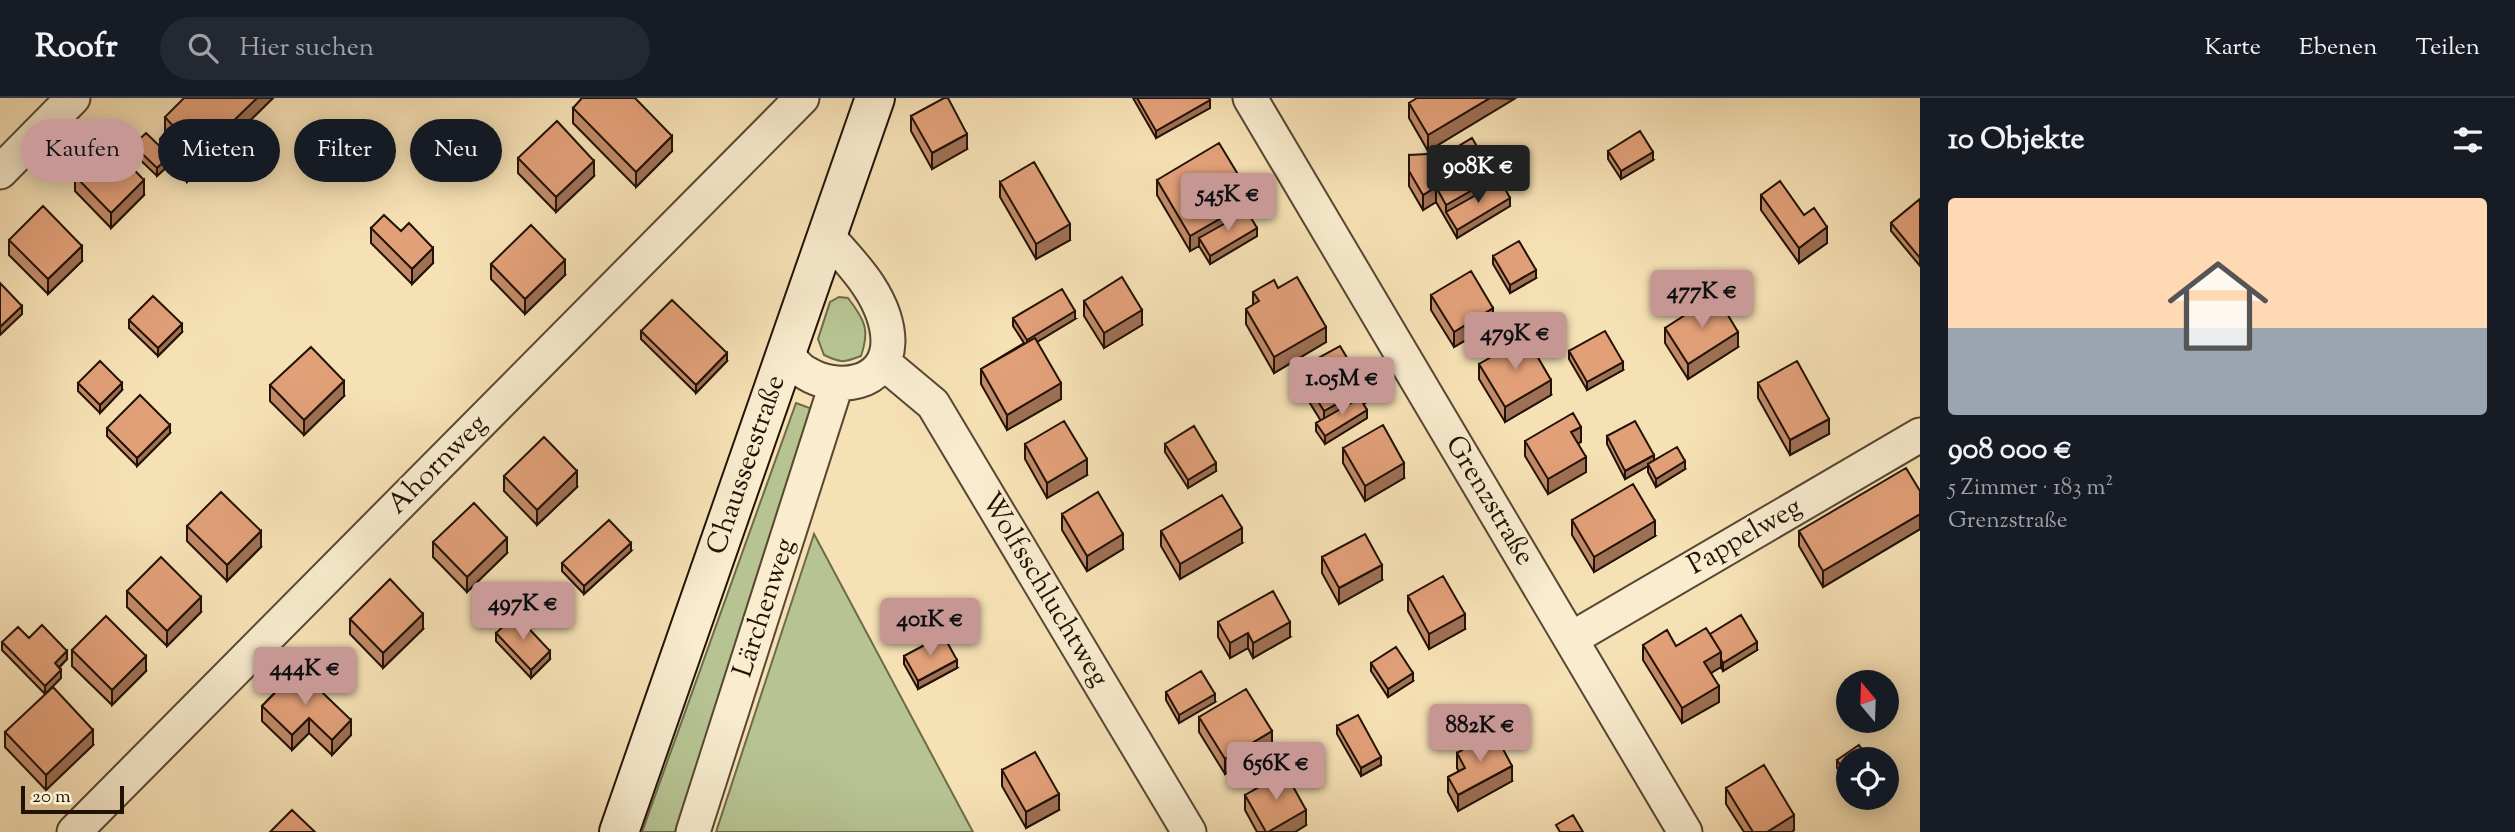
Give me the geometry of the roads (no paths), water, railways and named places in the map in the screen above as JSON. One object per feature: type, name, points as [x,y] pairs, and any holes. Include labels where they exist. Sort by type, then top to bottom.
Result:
[{"type":"main road","name":"Chausseestraße","points":[[619,832],[875,98]]},
{"type":"street","points":[[0,172],[73,98]]},
{"type":"street","name":"Ahornweg","points":[[74,832],[802,98]]},
{"type":"street","name":"Grenzstraße","points":[[1251,98],[1685,832]]},
{"type":"street","points":[[786,354],[805,373],[836,385],[853,383],[870,376],[884,363],[888,341],[884,319],[874,296],[855,266],[827,236]]},
{"type":"street","name":"Wolfsschluchtweg","points":[[884,363],[933,404],[1189,832]]},
{"type":"street","name":"Lärchenweg","points":[[694,832],[836,385]]},
{"type":"street","name":"Pappelweg","points":[[1571,639],[1920,435]]}]
